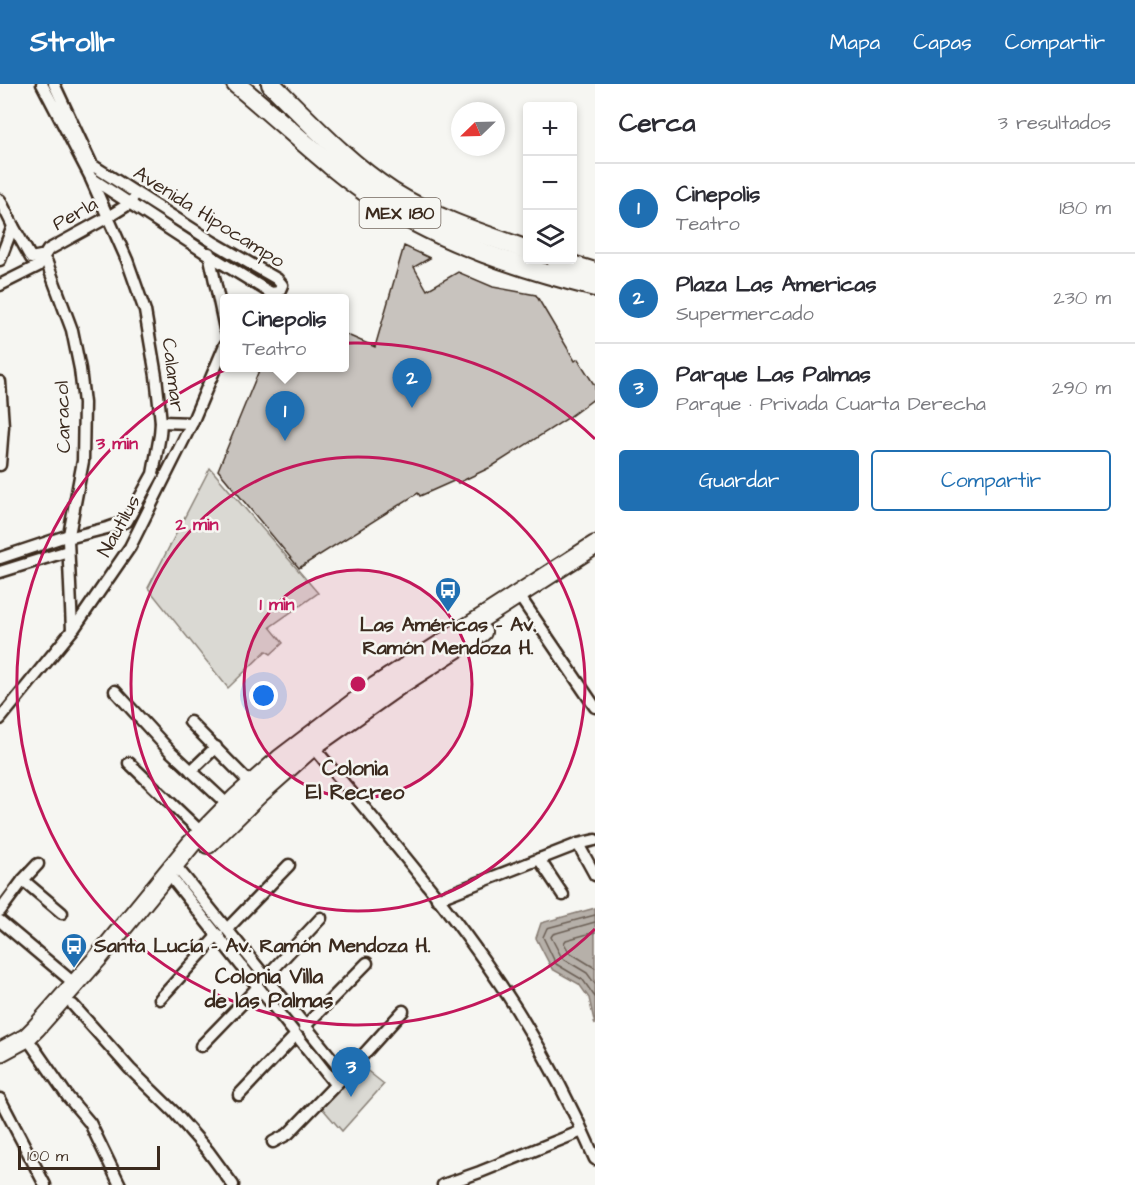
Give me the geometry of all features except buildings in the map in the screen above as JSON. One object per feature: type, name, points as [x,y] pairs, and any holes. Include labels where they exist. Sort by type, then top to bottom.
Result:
[{"type":"main road","points":[[239,87],[273,86]]},
{"type":"main road","name":"MEX 180","points":[[273,86],[347,158],[394,194],[461,226],[523,248]]},
{"type":"main road","name":"MEX 180","points":[[239,87],[344,175],[414,222],[484,254],[595,287]]},
{"type":"main road","points":[[569,264],[595,272]]},
{"type":"main road","points":[[0,1063],[18,1055],[32,1045],[73,1005],[202,833],[251,784],[310,742],[398,686],[518,604],[593,549]]},
{"type":"main road","points":[[0,1052],[26,1038],[174,872],[259,794],[310,742]]},
{"type":"street","name":"Avenida Hipocampo","points":[[42,84],[90,176],[95,181],[208,255],[271,293],[279,292],[282,285],[277,279],[213,242],[92,165],[54,84]]},
{"type":"street","name":"Calamar","points":[[0,558],[127,521],[153,474],[160,441],[161,422],[154,355],[145,311],[133,274],[90,176]]},
{"type":"street","name":"Perla","points":[[0,285],[38,266],[48,250],[129,204],[137,192]]},
{"type":"street","points":[[0,200],[13,226],[0,260]]},
{"type":"street","name":"Caracol","points":[[13,226],[31,258],[43,257],[57,286],[72,330],[82,386],[85,422],[83,461],[68,537],[72,630]]},
{"type":"street","points":[[213,242],[208,255],[220,307]]},
{"type":"street","name":"Nautilus","points":[[0,719],[72,630],[130,547],[192,423],[220,357]]},
{"type":"street","points":[[0,382],[3,426],[0,465]]},
{"type":"street","points":[[161,422],[192,423]]},
{"type":"street","points":[[0,572],[68,551]]},
{"type":"street","points":[[518,604],[595,707]]},
{"type":"street","points":[[115,691],[191,771],[228,805]]},
{"type":"street","name":"Nautilus","points":[[0,710],[7,709],[13,704]]},
{"type":"street","points":[[190,722],[251,784]]},
{"type":"street","points":[[310,742],[437,899],[516,1008],[546,1061],[595,1159]]},
{"type":"street","points":[[191,771],[216,747]]},
{"type":"street","points":[[129,763],[202,833]]},
{"type":"street","points":[[437,899],[578,843],[595,840]]},
{"type":"street","points":[[578,843],[595,874]]},
{"type":"street","points":[[539,859],[563,896]]},
{"type":"street","points":[[0,911],[22,880],[38,864]]},
{"type":"street","points":[[160,999],[289,865]]},
{"type":"street","points":[[174,872],[300,1031],[335,1084]]},
{"type":"street","points":[[22,880],[62,913]]},
{"type":"street","points":[[201,1046],[264,986],[321,918]]},
{"type":"street","points":[[0,921],[75,984]]},
{"type":"street","points":[[239,1095],[367,963]]},
{"type":"street","points":[[73,1005],[130,1069],[174,1112],[208,1151],[233,1185]]},
{"type":"street","points":[[273,1142],[288,1134],[403,1011]]},
{"type":"street","points":[[300,1031],[345,1075]]},
{"type":"street","points":[[32,1045],[90,1123],[120,1185]]},
{"type":"street","points":[[0,1099],[45,1185]]},
{"type":"street","points":[[443,1185],[582,1131]]},
{"type":"shaded area","points":[[210,468],[318,593],[270,627],[283,643],[271,654],[266,651],[228,688],[148,588]]},
{"type":"shaded area","points":[[360,1065],[384,1084],[342,1131],[322,1108],[342,1081]]},
{"type":"water","points":[[595,908],[595,1025],[589,998],[579,984],[552,969],[536,938],[541,923]]},
{"type":"place","name":"Plaza Las Americas","points":[[412,408]]},
{"type":"place","name":"Cinepolis","points":[[285,441]]},
{"type":"place","name":"Las Américas - Av. Ramón Mendoza H.","points":[[448,613]]},
{"type":"place","name":"Santa Lucía - Av. Ramón Mendoza H.","points":[[74,969]]},
{"type":"place","name":"Parque Las Palmas","points":[[351,1097]]},
{"type":"district","name":"Colonia El Recreo","points":[[355,780]]},
{"type":"district","name":"Colonia Villa de las Palmas","points":[[269,988]]}]
